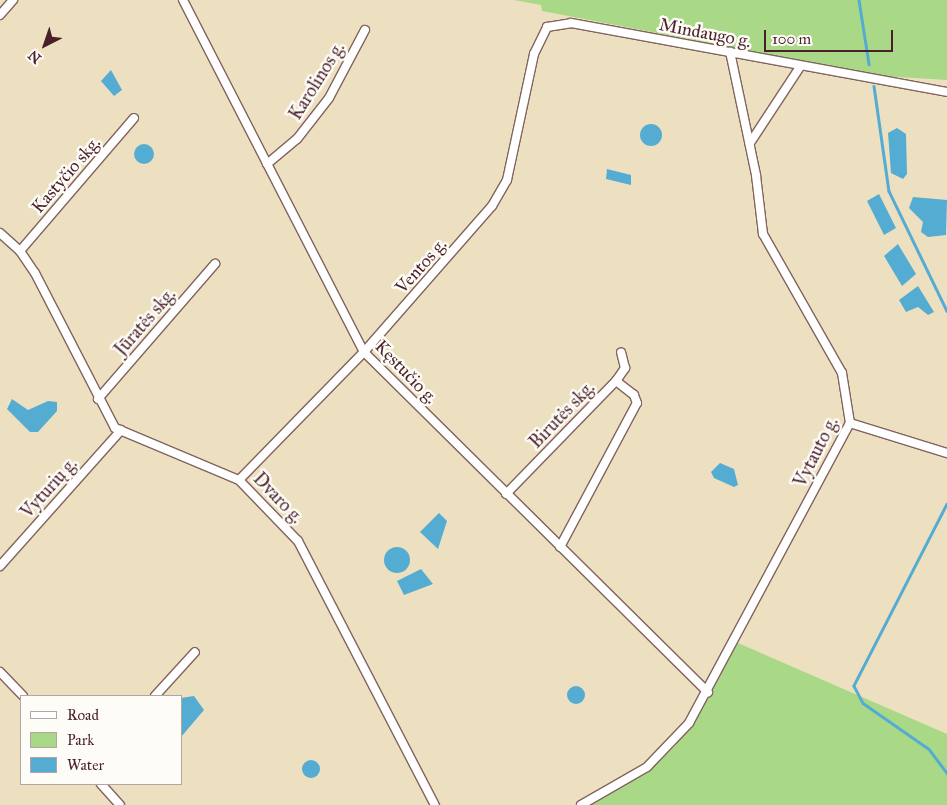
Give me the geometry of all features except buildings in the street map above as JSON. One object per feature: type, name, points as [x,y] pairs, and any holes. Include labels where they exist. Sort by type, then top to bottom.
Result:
[{"type":"street","points":[[0,15],[14,0]]},
{"type":"street","name":"Kęstučio g.","points":[[183,0],[364,352],[708,692]]},
{"type":"street","name":"Mindaugo g.","points":[[547,27],[570,23],[730,52],[800,67],[947,92]]},
{"type":"street","name":"Ventos g.","points":[[239,480],[364,352],[492,206],[507,180],[534,54],[547,27]]},
{"type":"street","name":"Karolinos g.","points":[[267,164],[297,140],[322,107],[365,30]]},
{"type":"street","name":"Vytauto g.","points":[[580,805],[647,767],[671,746],[708,692],[850,423],[842,373],[762,234],[750,143],[730,52]]},
{"type":"street","points":[[750,143],[800,67]]},
{"type":"street","name":"Kastyčio skg.","points":[[20,251],[134,118]]},
{"type":"street","name":"Dvaro g.","points":[[0,234],[20,251],[111,424],[239,480],[281,521],[312,564],[435,805]]},
{"type":"street","name":"Jūratės skg.","points":[[98,399],[215,264]]},
{"type":"street","name":"Birutės skg.","points":[[506,494],[616,381],[625,368],[621,352]]},
{"type":"street","points":[[560,547],[638,403],[634,395],[616,381]]},
{"type":"street","points":[[850,423],[947,453]]},
{"type":"street","name":"Vyturių g.","points":[[0,566],[121,430]]},
{"type":"street","points":[[156,695],[194,652]]},
{"type":"street","points":[[0,672],[22,695]]},
{"type":"street","points":[[102,785],[120,805]]},
{"type":"green space","points":[[514,0],[947,0],[947,80],[881,76],[542,11],[541,5]]},
{"type":"green space","points":[[738,643],[947,734],[947,805],[584,805],[654,766],[675,746]]},
{"type":"water","points":[[111,70],[122,90],[114,96],[101,81]]},
{"type":"water","points":[[651,124],[661,131],[662,135],[655,145],[651,146],[641,139],[640,135],[647,125]]},
{"type":"water","points":[[897,128],[906,134],[907,174],[903,179],[891,173],[888,133]]},
{"type":"water","points":[[144,144],[151,147],[154,154],[151,161],[144,164],[137,161],[134,154],[137,147]]},
{"type":"water","points":[[607,169],[631,175],[631,185],[606,179]]},
{"type":"water","points":[[879,194],[896,228],[884,235],[867,201]]},
{"type":"water","points":[[913,197],[947,200],[946,235],[928,237],[921,232],[923,222],[909,208]]},
{"type":"water","points":[[898,244],[916,274],[902,286],[884,256]]},
{"type":"water","points":[[918,286],[934,312],[928,315],[918,307],[906,312],[899,300]]},
{"type":"water","points":[[12,399],[28,410],[48,401],[57,402],[57,411],[38,432],[30,432],[7,409]]},
{"type":"water","points":[[720,463],[734,469],[738,485],[734,487],[714,478],[711,472]]},
{"type":"water","points":[[439,513],[447,521],[438,549],[420,532]]},
{"type":"water","points":[[397,547],[406,551],[410,560],[406,569],[397,573],[388,569],[384,560],[388,551]]},
{"type":"water","points":[[421,569],[433,584],[404,595],[397,581]]},
{"type":"water","points":[[572,686],[580,686],[585,691],[583,702],[572,704],[567,699],[567,691]]},
{"type":"water","points":[[194,696],[204,710],[182,736],[182,698]]},
{"type":"water","points":[[311,760],[317,763],[320,769],[317,775],[311,778],[305,775],[302,769],[305,763]]},
{"type":"waterway","points":[[859,0],[869,64]]},
{"type":"waterway","points":[[874,86],[889,191],[947,311]]},
{"type":"waterway","points":[[947,504],[854,686],[863,703],[929,749],[947,773]]}]
